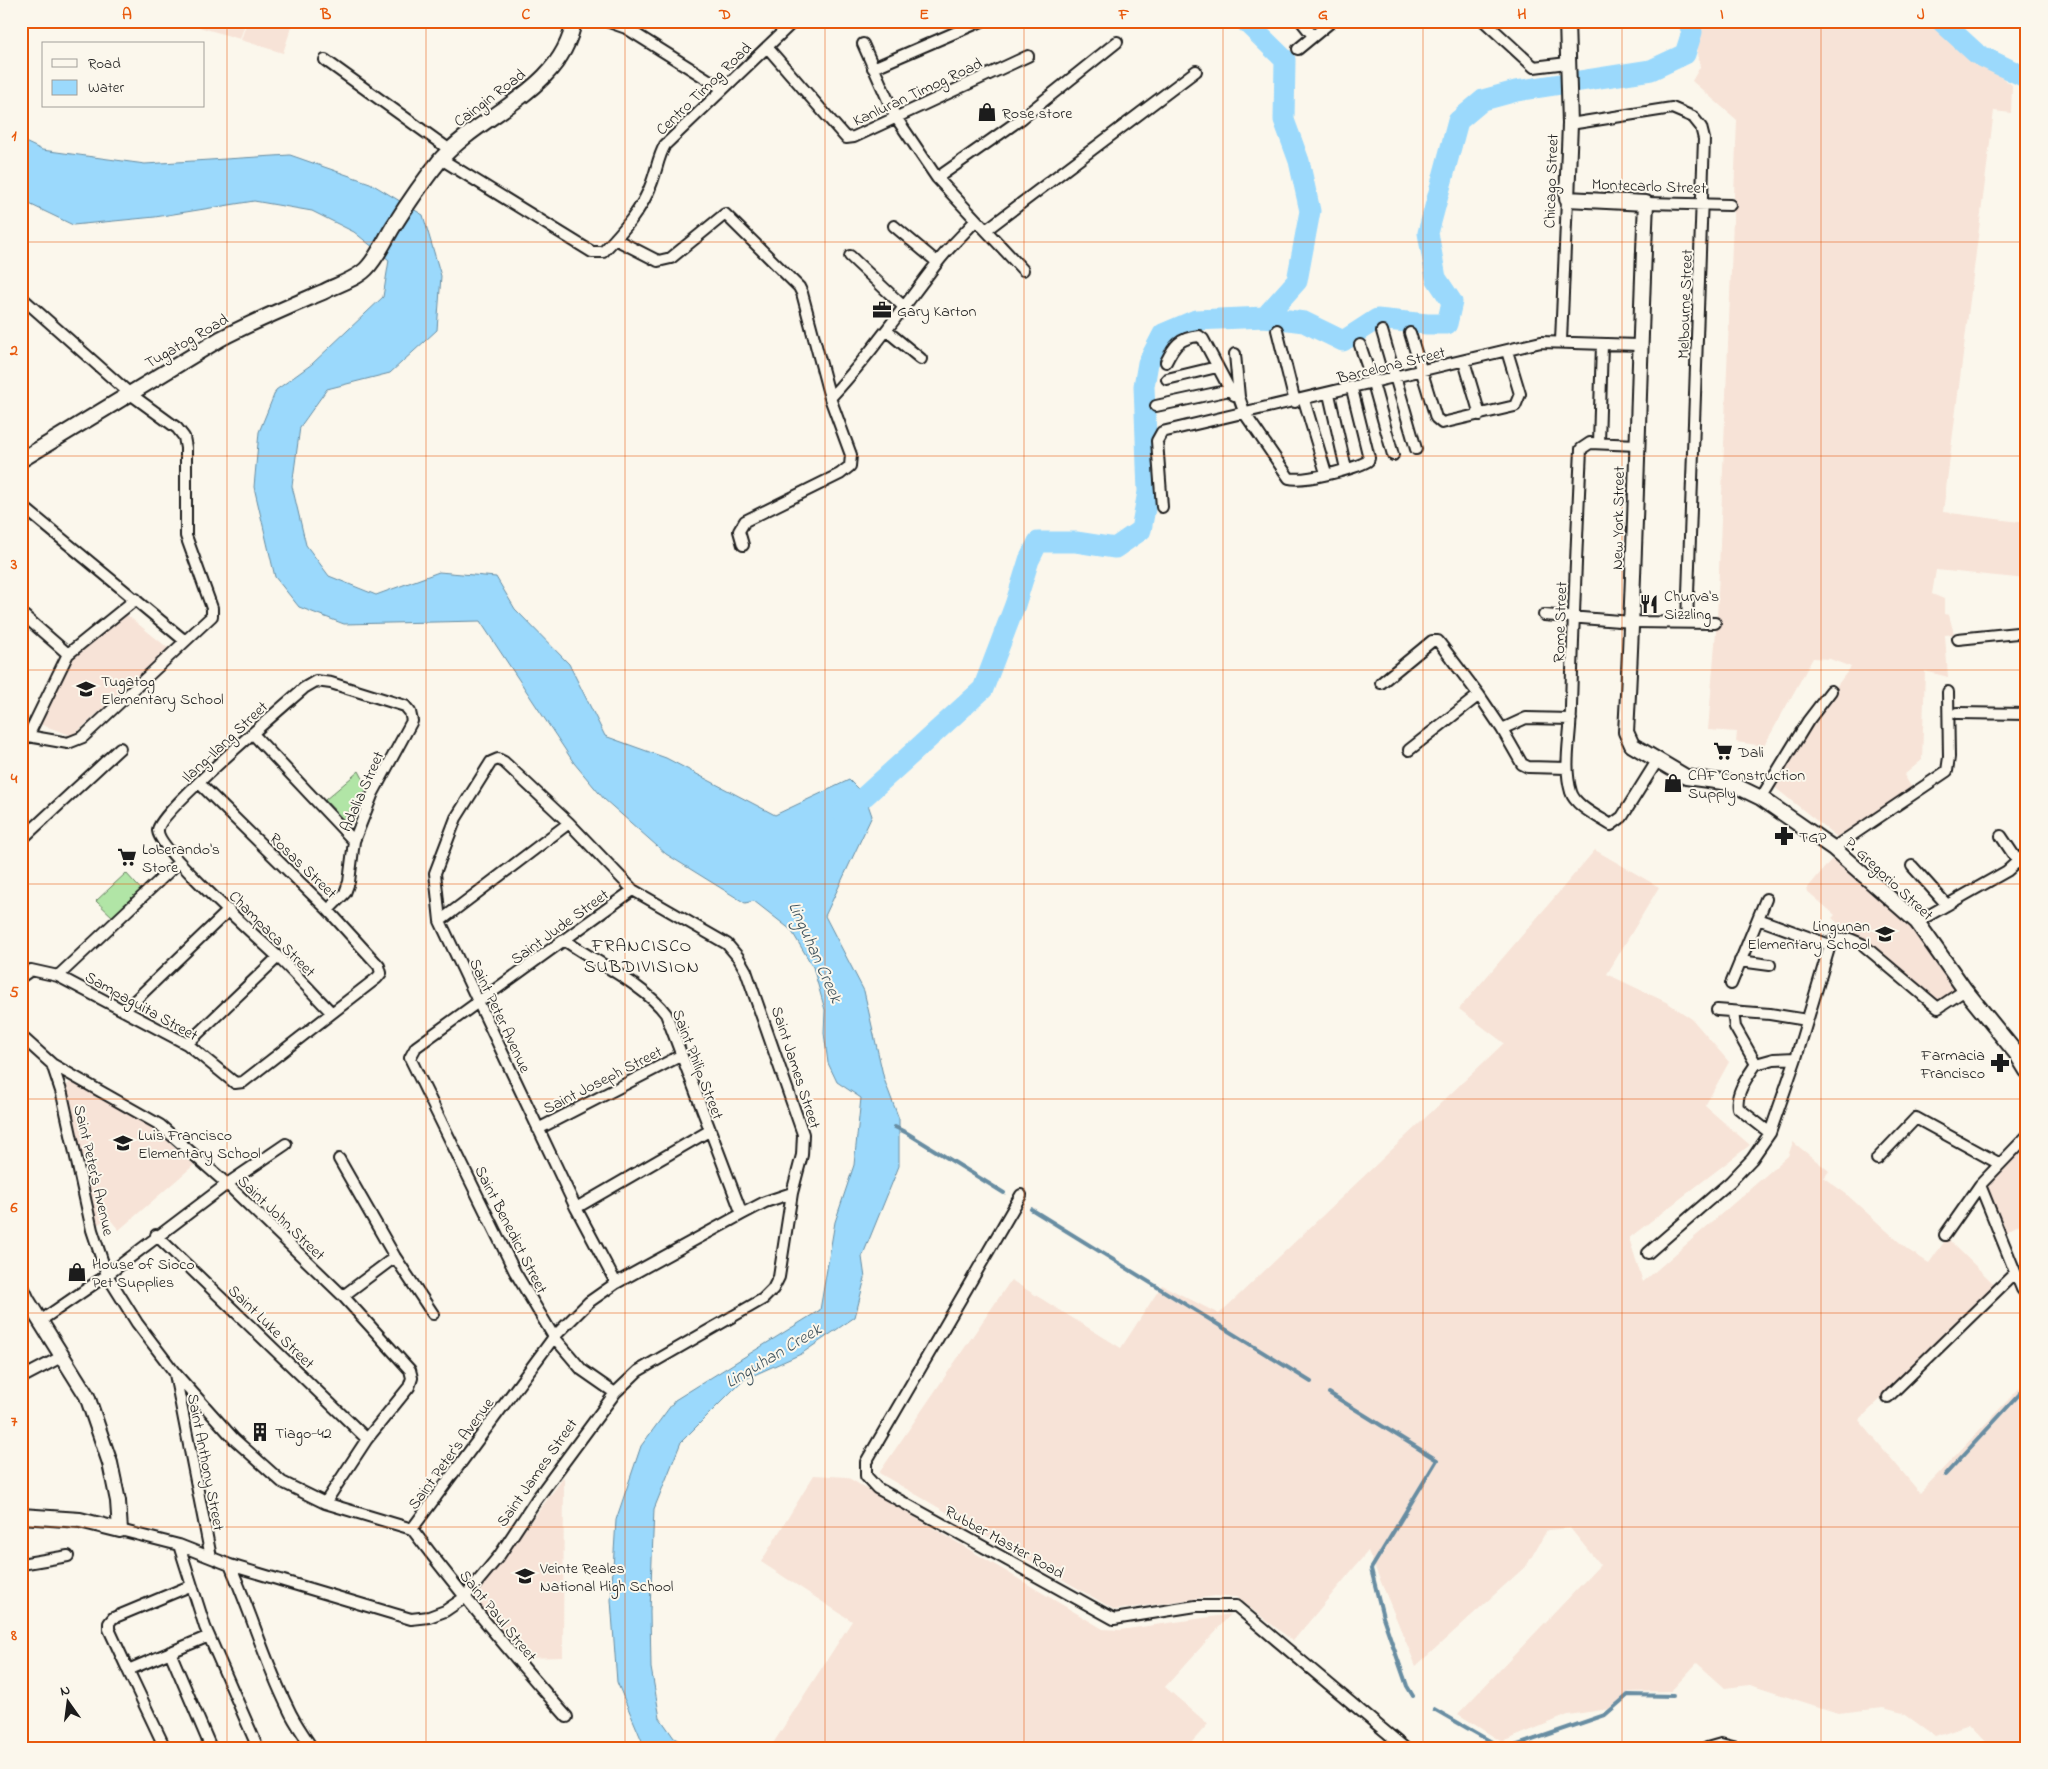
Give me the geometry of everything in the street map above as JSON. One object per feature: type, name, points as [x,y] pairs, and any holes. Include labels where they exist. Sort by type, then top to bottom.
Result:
[{"type":"street","name":"Caingin Road","points":[[413,194],[446,154],[467,133],[531,89],[549,72],[567,48],[574,21]]},
{"type":"street","points":[[606,21],[626,28],[722,89]]},
{"type":"street","name":"Centro Timog Road","points":[[325,60],[446,154],[592,252],[603,252],[639,209],[652,183],[658,157],[665,145],[794,21]]},
{"type":"street","points":[[874,68],[982,21]]},
{"type":"street","points":[[1301,21],[1314,36]]},
{"type":"street","points":[[1298,49],[1332,21]]},
{"type":"street","points":[[1484,21],[1534,67],[1568,68]]},
{"type":"street","name":"Chicago Street","points":[[1561,341],[1570,124],[1567,21]]},
{"type":"street","points":[[937,178],[1022,119],[1117,42]]},
{"type":"street","points":[[863,44],[895,116],[937,178],[975,221],[986,230],[1023,270]]},
{"type":"street","name":"Kanluran Timog Road","points":[[767,47],[846,138],[854,137],[895,116],[1028,56]]},
{"type":"street","points":[[986,230],[1196,72]]},
{"type":"street","name":"Melbourne Street","points":[[1570,124],[1672,108],[1693,118],[1701,127],[1704,139],[1687,622]]},
{"type":"street","name":"Tugatog Road","points":[[21,460],[129,393],[254,321],[342,283],[366,269],[413,194]]},
{"type":"street","name":"Montecarlo Street","points":[[1567,199],[1730,206]]},
{"type":"street","name":"New York Street","points":[[1646,203],[1639,345],[1632,622],[1626,732],[1632,745],[1657,761],[1686,777],[1709,782]]},
{"type":"street","points":[[615,239],[658,261],[665,260],[671,258],[725,214],[799,287],[830,398],[851,455],[850,466],[840,474],[745,521],[739,531],[743,545]]},
{"type":"street","points":[[830,398],[858,368],[938,262],[975,221]]},
{"type":"street","points":[[894,226],[938,262]]},
{"type":"street","points":[[850,256],[905,308]]},
{"type":"street","points":[[21,298],[129,393],[177,428],[184,437],[186,448],[186,536],[212,608],[212,616],[76,741],[68,743],[24,739],[68,654],[136,599]]},
{"type":"street","points":[[1277,330],[1326,473]]},
{"type":"street","points":[[887,331],[921,359]]},
{"type":"street","points":[[1382,331],[1416,448]]},
{"type":"street","points":[[1410,333],[1420,372],[1438,421],[1442,423],[1516,406],[1520,394],[1507,351]]},
{"type":"street","points":[[1166,362],[1173,347],[1180,340],[1199,336],[1203,339],[1230,390],[1239,398]]},
{"type":"street","name":"Barcelona Street","points":[[1162,507],[1157,442],[1162,432],[1352,389],[1373,382],[1541,342],[1561,341],[1639,345]]},
{"type":"street","points":[[1602,344],[1599,443],[1637,445]]},
{"type":"street","points":[[1360,346],[1373,382],[1394,455]]},
{"type":"street","points":[[1235,354],[1239,398],[1245,414],[1289,478],[1294,479],[1346,469],[1365,463],[1369,458],[1352,389]]},
{"type":"street","points":[[1464,361],[1480,415]]},
{"type":"street","points":[[1167,379],[1218,367]]},
{"type":"street","points":[[1156,406],[1230,390]]},
{"type":"street","points":[[1329,394],[1346,469]]},
{"type":"street","name":"Rome Street","points":[[1599,443],[1590,443],[1582,449],[1573,617],[1571,719],[1567,768],[1571,793],[1576,800],[1611,825],[1618,823],[1657,761]]},
{"type":"street","points":[[21,505],[184,641]]},
{"type":"street","points":[[21,613],[68,654]]},
{"type":"street","points":[[1544,615],[1632,622],[1715,623]]},
{"type":"street","points":[[1958,639],[2027,632]]},
{"type":"street","points":[[1381,684],[1435,640],[1479,695],[1524,766],[1567,768]]},
{"type":"street","name":"Adalia Street","points":[[316,681],[404,706],[410,712],[412,720],[373,793],[354,841],[349,882],[345,893],[328,910]]},
{"type":"street","name":"Ilang-Ilang Street","points":[[157,829],[161,821],[199,783],[304,688],[316,681]]},
{"type":"street","points":[[1761,798],[1808,721],[1831,691]]},
{"type":"street","points":[[1833,848],[1947,771],[1949,757],[1948,692]]},
{"type":"street","points":[[1409,750],[1479,695]]},
{"type":"street","points":[[1957,713],[2027,714]]},
{"type":"street","points":[[1502,729],[1526,718],[1571,719]]},
{"type":"street","points":[[253,734],[354,841]]},
{"type":"street","points":[[21,840],[120,748]]},
{"type":"street","name":"Saint Peter Avenue","points":[[570,823],[504,762],[498,760],[491,762],[456,818],[435,873],[440,921],[576,1208],[616,1283]]},
{"type":"street","name":"P. Gregorio Street","points":[[1709,782],[1730,783],[1761,798],[1833,848],[1917,922],[1965,990],[2016,1053],[2027,1072]]},
{"type":"street","name":"Rosas Street","points":[[199,783],[328,910],[379,966],[381,972],[377,978],[332,1013]]},
{"type":"street","points":[[440,921],[570,823],[633,890]]},
{"type":"street","name":"Champaca Street","points":[[157,829],[159,838],[179,862],[278,957],[332,1013]]},
{"type":"street","points":[[2001,836],[2019,863]]},
{"type":"street","points":[[1917,922],[2019,863],[2027,853]]},
{"type":"street","points":[[58,976],[179,862]]},
{"type":"street","points":[[1912,866],[1946,905]]},
{"type":"street","name":"Saint Jude Street","points":[[410,1058],[416,1047],[478,1004],[633,890]]},
{"type":"street","name":"Saint James Street","points":[[120,1530],[178,1545],[230,1566],[411,1620],[429,1617],[445,1611],[464,1598],[498,1556],[536,1500],[615,1393],[638,1371],[763,1299],[773,1289],[779,1277],[792,1193],[802,1154],[803,1134],[746,972],[738,956],[727,944],[633,890]]},
{"type":"street","points":[[1730,984],[1766,899]]},
{"type":"street","points":[[124,1012],[229,910]]},
{"type":"street","points":[[1758,919],[1830,945]]},
{"type":"street","points":[[1648,1253],[1730,1182],[1752,1159],[1770,1133],[1796,1058],[1830,945],[1834,940],[1850,939],[1862,944],[1938,1008],[1965,990]]},
{"type":"street","name":"Saint Philip Street","points":[[564,940],[630,982],[659,1004],[671,1025],[680,1056],[742,1214]]},
{"type":"street","points":[[187,1044],[278,957]]},
{"type":"street","points":[[1740,962],[1770,965]]},
{"type":"street","name":"Sampaguita Street","points":[[21,977],[32,970],[58,976],[187,1044],[235,1083],[243,1082],[332,1013]]},
{"type":"street","points":[[1717,1010],[1770,1014],[1807,1020]]},
{"type":"street","points":[[1734,1012],[1735,1027],[1756,1064]]},
{"type":"street","name":"Saint Peter's Avenue","points":[[21,1036],[52,1064],[62,1094],[92,1230],[107,1275],[137,1322],[175,1373],[234,1439],[282,1482],[325,1503],[412,1529],[554,1338]]},
{"type":"street","name":"Saint Joseph Street","points":[[538,1129],[680,1056]]},
{"type":"street","name":"Saint Benedict Street","points":[[410,1058],[515,1272],[554,1338],[582,1370],[615,1393]]},
{"type":"street","points":[[1770,1133],[1738,1108],[1737,1103],[1742,1086],[1756,1064],[1774,1059],[1796,1058]]},
{"type":"street","name":"Saint John Street","points":[[52,1064],[160,1125],[226,1184],[343,1296],[410,1370],[412,1378],[409,1387],[366,1439]]},
{"type":"street","points":[[1877,1159],[1916,1118],[2000,1164]]},
{"type":"street","points":[[576,1208],[709,1131]]},
{"type":"street","points":[[1945,1235],[1980,1185],[2027,1136]]},
{"type":"street","points":[[40,1321],[107,1275],[156,1235],[226,1184],[286,1144]]},
{"type":"street","points":[[340,1159],[395,1257],[433,1314]]},
{"type":"street","points":[[1980,1185],[2015,1273],[2022,1289],[2027,1294]]},
{"type":"street","points":[[554,1338],[589,1302],[616,1283],[742,1214],[792,1193]]},
{"type":"street","name":"Rubber Master Road","points":[[1021,1195],[866,1462],[866,1476],[877,1488],[1114,1619],[1196,1606],[1236,1606],[1404,1748]]},
{"type":"street","name":"Saint Luke Street","points":[[156,1235],[366,1439]]},
{"type":"street","points":[[343,1296],[395,1257]]},
{"type":"street","points":[[1888,1397],[2015,1273]]},
{"type":"street","points":[[21,1287],[87,1396],[101,1433],[118,1501],[120,1530],[80,1520],[21,1516]]},
{"type":"street","points":[[21,1378],[63,1356]]},
{"type":"street","name":"Saint Anthony Street","points":[[175,1373],[211,1557]]},
{"type":"street","points":[[325,1503],[366,1439]]},
{"type":"street","name":"Saint Paul Street","points":[[412,1529],[464,1598],[567,1717]]},
{"type":"street","points":[[178,1545],[190,1586],[209,1636],[258,1748]]},
{"type":"street","points":[[21,1564],[68,1556]]},
{"type":"street","points":[[230,1566],[252,1615],[278,1687],[289,1711],[312,1748]]},
{"type":"street","points":[[165,1748],[109,1629],[109,1623],[113,1618],[190,1586]]},
{"type":"street","points":[[128,1670],[209,1636]]},
{"type":"street","points":[[170,1652],[211,1748]]},
{"type":"street","points":[[1707,1748],[1722,1744],[1737,1748]]},
{"type":"shaded area","points":[[200,21],[246,21],[240,39],[199,27]]},
{"type":"shaded area","points":[[247,21],[293,22],[283,53],[241,40]]},
{"type":"shaded area","points":[[1691,21],[1926,21],[2012,85],[2011,113],[1994,111],[1943,512],[2027,523],[2027,579],[1936,570],[1932,594],[1944,599],[1944,614],[1949,615],[1954,634],[1945,635],[1948,677],[1925,671],[1922,760],[1904,775],[1912,788],[1837,837],[1773,786],[1808,724],[1851,667],[1830,659],[1813,658],[1764,746],[1736,742],[1737,732],[1708,730],[1717,619],[1737,120],[1692,81],[1700,67],[1696,38]]},
{"type":"shaded area","name":"Tugatog Elementary School","points":[[122,611],[168,648],[73,736],[31,721],[66,658]]},
{"type":"shaded area","points":[[1595,850],[1659,887],[1607,974],[1668,1003],[1692,1019],[1729,1062],[1705,1106],[1750,1145],[1629,1238],[1643,1282],[1788,1156],[1793,1142],[1829,1171],[1824,1178],[1845,1193],[1908,1250],[1929,1263],[1947,1238],[1996,1286],[1859,1420],[1920,1493],[2027,1380],[2027,1748],[1992,1748],[1969,1724],[1935,1736],[1903,1713],[1883,1708],[1838,1713],[1750,1685],[1725,1688],[1697,1663],[1671,1691],[1629,1692],[1609,1709],[1568,1715],[1502,1742],[1458,1714],[1600,1565],[1570,1528],[1547,1530],[1527,1565],[1416,1666],[1368,1551],[1293,1641],[1236,1597],[1215,1596],[1115,1610],[879,1473],[1011,1280],[1121,1348],[1162,1285],[1219,1314],[1504,1043],[1459,1009]]},
{"type":"shaded area","name":"Lingunan Elementary School","points":[[1835,855],[1910,924],[1955,991],[1937,1000],[1868,943],[1839,924],[1832,918],[1835,915],[1806,890]]},
{"type":"shaded area","name":"Luis Francisco Elementary School","points":[[75,1079],[146,1122],[194,1165],[119,1230],[108,1217],[96,1226],[63,1088]]},
{"type":"shaded area","points":[[2027,1140],[2027,1220],[2004,1233],[1984,1187]]},
{"type":"shaded area","points":[[814,1475],[847,1477],[1103,1629],[1120,1630],[1231,1614],[1165,1687],[1208,1724],[1192,1742],[1198,1748],[770,1748],[852,1621],[761,1562]]},
{"type":"shaded area","name":"Veinte Reales National High School","points":[[564,1477],[563,1657],[521,1658],[468,1598],[507,1553]]},
{"type":"green space","points":[[359,771],[368,788],[343,819],[325,800]]},
{"type":"green space","points":[[126,873],[145,894],[115,919],[96,901]]},
{"type":"water","name":"Linguhan Creek","points":[[21,140],[42,150],[145,164],[290,155],[370,183],[423,215],[441,276],[437,330],[390,373],[327,389],[300,427],[292,486],[306,545],[329,576],[376,595],[439,572],[496,577],[515,609],[569,664],[605,736],[666,758],[775,815],[849,780],[865,796],[872,816],[825,916],[864,991],[884,1079],[899,1119],[899,1166],[862,1257],[865,1278],[855,1317],[801,1354],[743,1380],[681,1442],[654,1509],[650,1611],[651,1668],[660,1718],[674,1738],[692,1748],[645,1748],[617,1682],[611,1600],[616,1520],[641,1446],[675,1400],[820,1310],[835,1222],[854,1165],[861,1098],[837,1082],[828,1063],[824,1033],[825,1010],[813,967],[791,930],[754,901],[745,903],[666,854],[604,799],[574,763],[480,621],[344,624],[299,607],[275,577],[254,487],[259,432],[276,390],[312,364],[383,297],[389,260],[354,232],[312,211],[254,201],[155,217],[73,225],[21,200]]},
{"type":"waterway","points":[[1245,21],[1285,60],[1284,120],[1299,161],[1310,211],[1297,281],[1265,317]]},
{"type":"waterway","points":[[842,812],[865,796],[983,689],[1015,605],[1029,560],[1038,542],[1076,542],[1115,548],[1141,530],[1148,492],[1144,386],[1148,363],[1163,334],[1196,320],[1265,317],[1304,322],[1343,341],[1377,319],[1447,324],[1452,302],[1436,278],[1428,233],[1458,121],[1483,100],[1516,91],[1651,70],[1685,54],[1692,32],[1688,21]]},
{"type":"waterway","points":[[1941,21],[1977,54],[2027,78]]},
{"type":"waterway","points":[[895,1127],[1004,1193]]},
{"type":"waterway","points":[[1031,1209],[1311,1382]]},
{"type":"waterway","points":[[1945,1475],[2027,1386]]},
{"type":"waterway","points":[[1329,1393],[1437,1460],[1371,1569],[1383,1617],[1407,1686],[1413,1696]]},
{"type":"waterway","points":[[1509,1748],[1605,1715],[1628,1695],[1673,1696]]},
{"type":"waterway","points":[[1434,1709],[1502,1748]]},
{"type":"place","name":"Rose store","points":[[987,112]]},
{"type":"place","name":"Gary Karton","points":[[882,310]]},
{"type":"place","name":"Churva's Sizzling","points":[[1649,604]]},
{"type":"place","name":"Tugatog Elementary School","points":[[86,689]]},
{"type":"place","name":"Dali","points":[[1723,751]]},
{"type":"place","name":"CAF Construction Supply","points":[[1673,783]]},
{"type":"place","name":"TGP","points":[[1784,836]]},
{"type":"place","name":"Loberando's Store","points":[[127,857]]},
{"type":"place","name":"Lingunan Elementary School","points":[[1885,934]]},
{"type":"place","name":"Farmacia Francisco","points":[[2000,1063]]},
{"type":"place","name":"Luis Francisco Elementary School","points":[[123,1143]]},
{"type":"place","name":"House of Sioco Pet Supplies","points":[[77,1272]]},
{"type":"place","name":"Tiago-42","points":[[260,1432]]},
{"type":"place","name":"Veinte Reales National High School","points":[[525,1576]]},
{"type":"district","name":"FRANCISCO SUBDIVISION","points":[[642,955]]}]
